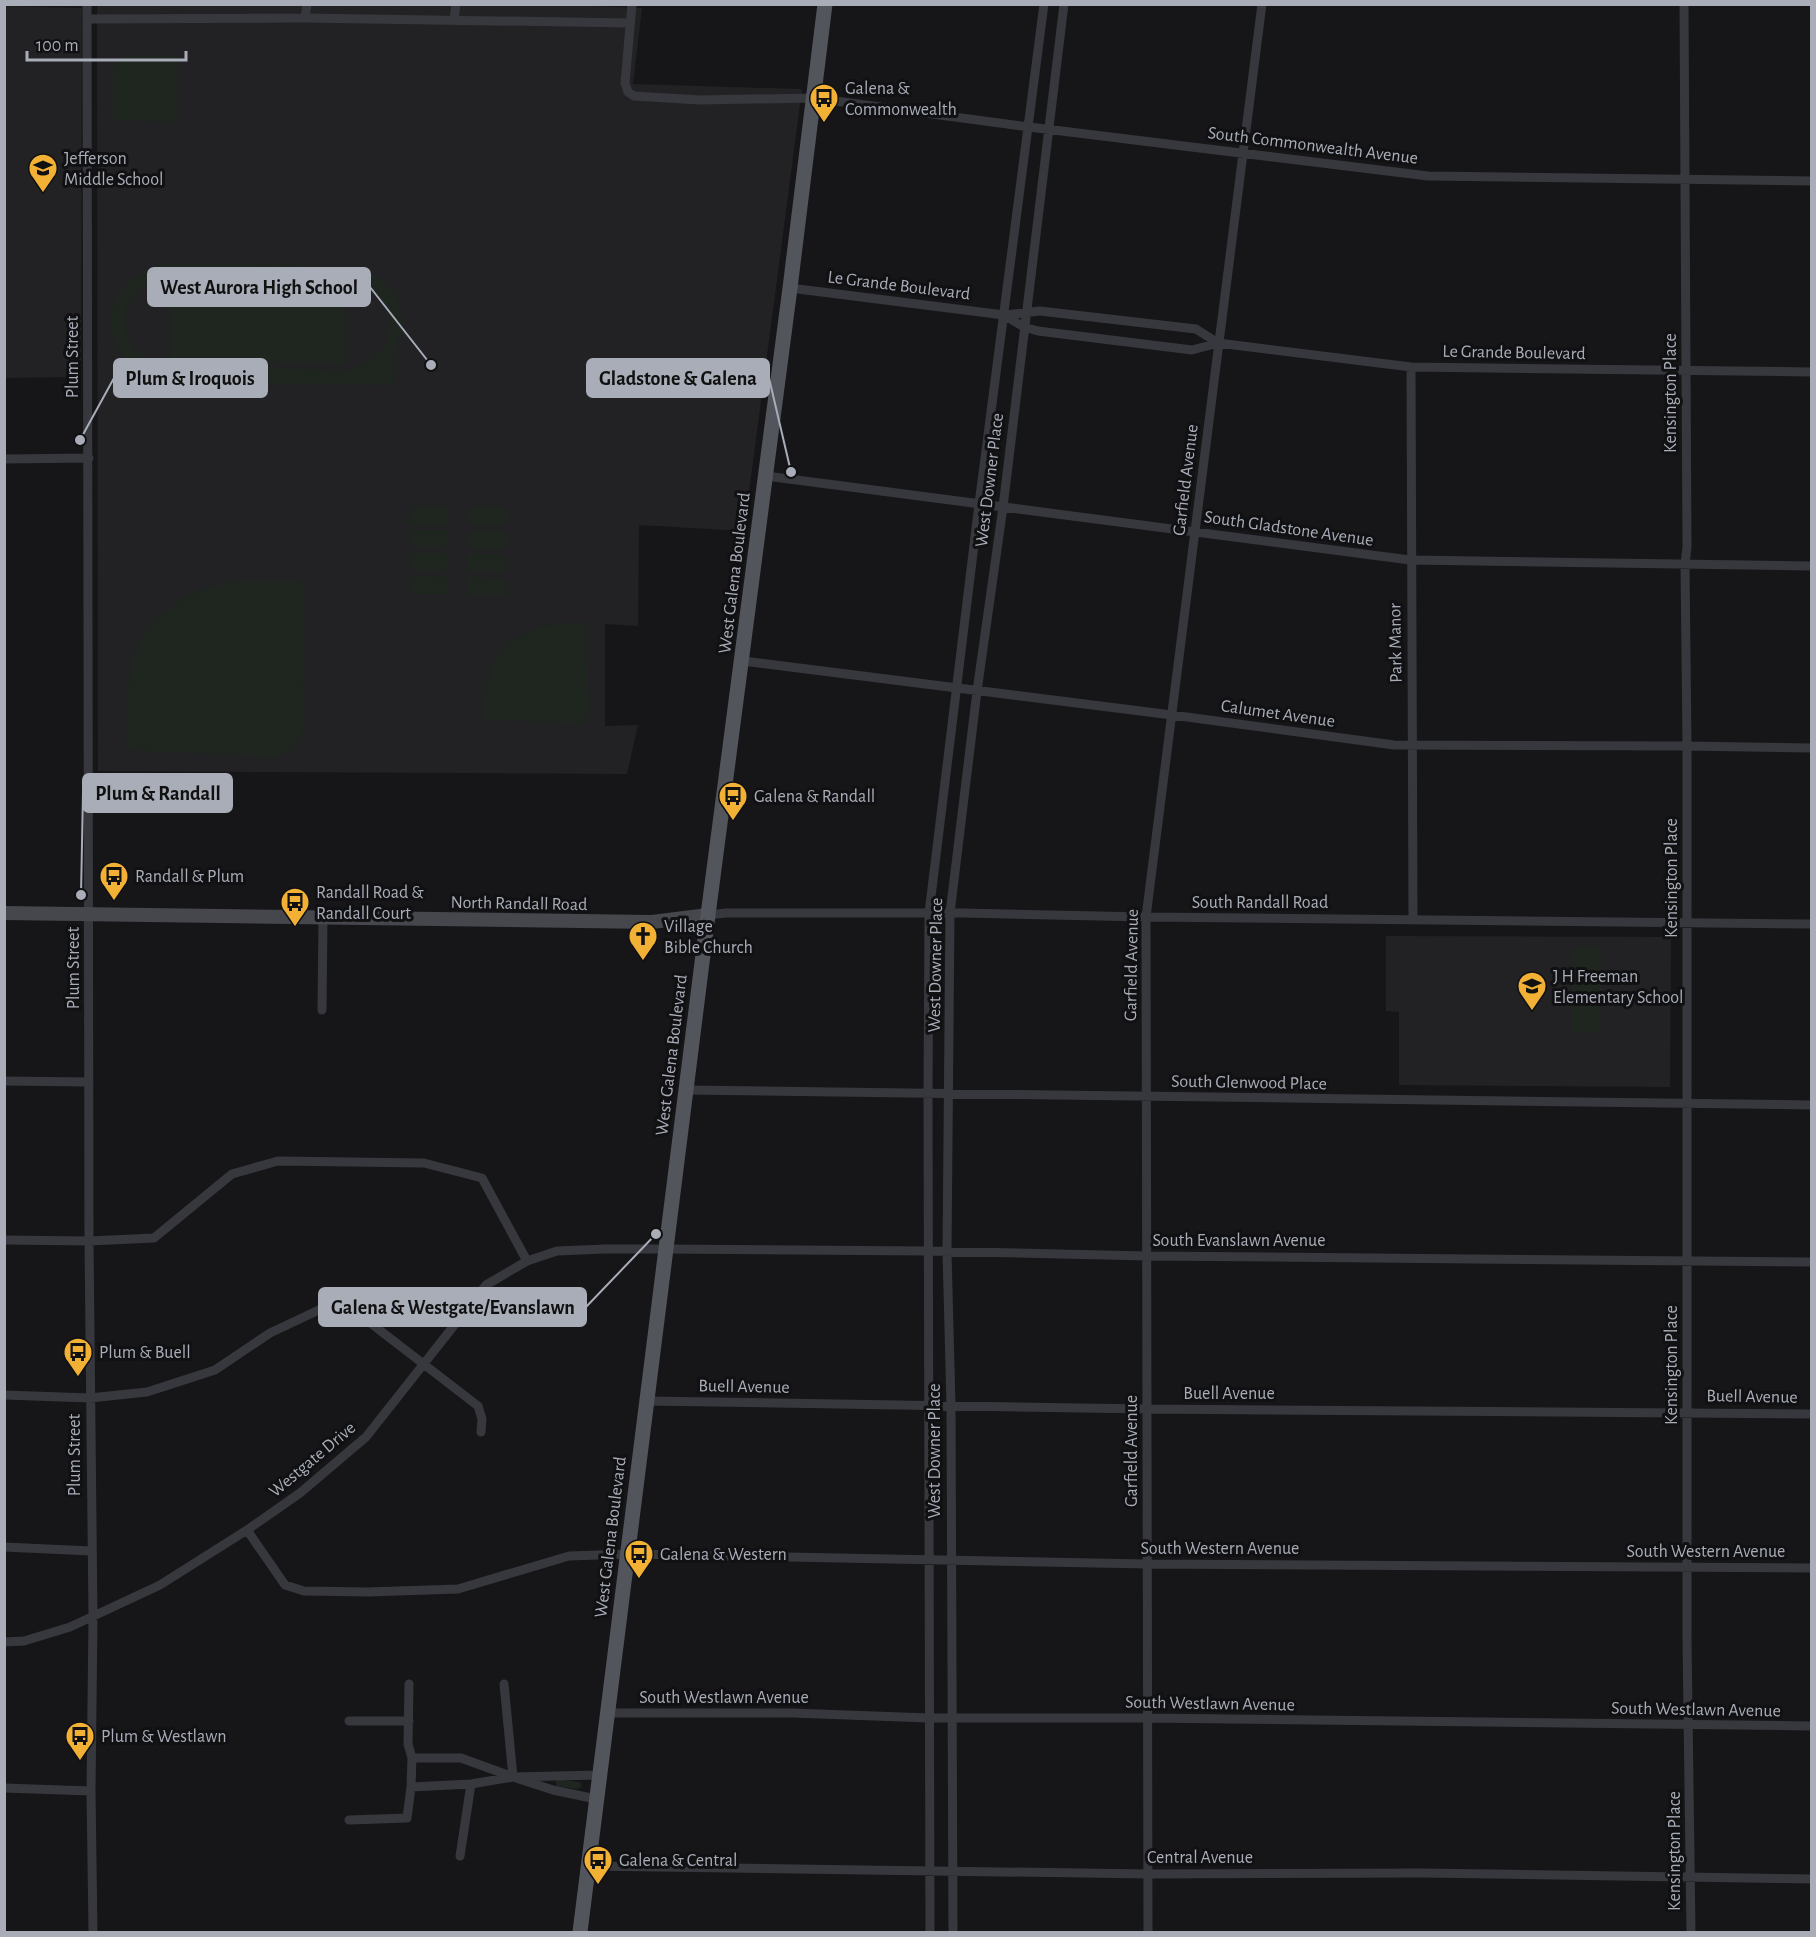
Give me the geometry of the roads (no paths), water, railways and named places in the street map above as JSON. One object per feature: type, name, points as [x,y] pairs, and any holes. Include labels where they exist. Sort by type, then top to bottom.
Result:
[{"type":"main road","name":"West Galena Boulevard","points":[[580,1932],[825,4]]},
{"type":"main road","name":"North Randall Road","points":[[4,913],[652,922],[708,915]]},
{"type":"street","name":"Plum Street","points":[[87,4],[88,1241],[93,1617],[91,1791],[93,1932]]},
{"type":"street","points":[[305,18],[307,4]]},
{"type":"street","points":[[454,20],[456,4]]},
{"type":"street","points":[[87,19],[305,18],[630,23],[632,4]]},
{"type":"street","name":"West Downer Place","points":[[930,1932],[929,913],[1044,4]]},
{"type":"street","name":"West Downer Place","points":[[953,1932],[951,1405],[947,1252],[950,913],[1065,4]]},
{"type":"street","name":"Garfield Avenue","points":[[1148,1932],[1146,918],[1262,4]]},
{"type":"street","name":"Kensington Place","points":[[1684,4],[1687,371],[1687,547],[1685,564],[1688,923],[1688,1639],[1691,1932]]},
{"type":"street","name":"South Commonwealth Avenue","points":[[630,23],[625,83],[628,92],[634,96],[700,100],[813,98],[1428,176],[1812,181]]},
{"type":"street","name":"Le Grande Boulevard","points":[[790,288],[1004,315],[1040,310],[1196,329],[1218,343]]},
{"type":"street","name":"Le Grande Boulevard","points":[[1004,315],[1024,327],[1038,331],[1192,350],[1218,343],[1411,367],[1812,372]]},
{"type":"street","name":"Park Manor","points":[[1411,367],[1413,919]]},
{"type":"street","points":[[4,459],[89,458]]},
{"type":"street","name":"South Gladstone Avenue","points":[[766,476],[1410,561],[1812,566]]},
{"type":"street","name":"Calumet Avenue","points":[[743,661],[1412,747],[1812,748]]},
{"type":"street","name":"South Randall Road","points":[[708,915],[726,913],[950,913],[1146,918],[1812,924]]},
{"type":"street","points":[[322,1010],[324,918]]},
{"type":"street","points":[[4,1081],[89,1082]]},
{"type":"street","name":"South Glenwood Place","points":[[687,1090],[1812,1105]]},
{"type":"street","points":[[4,1240],[88,1241],[154,1238],[232,1174],[278,1161],[424,1163],[482,1178],[527,1261]]},
{"type":"street","name":"South Evanslawn Avenue","points":[[667,1249],[1812,1262]]},
{"type":"street","name":"Westgate Drive","points":[[4,1642],[24,1641],[48,1634],[93,1617],[160,1585],[247,1530],[300,1493],[366,1437],[486,1285],[527,1261],[557,1251],[667,1249]]},
{"type":"street","points":[[4,1395],[90,1398],[147,1392],[215,1370],[270,1334],[323,1308],[360,1316],[478,1406],[482,1419],[481,1432]]},
{"type":"street","name":"Buell Avenue","points":[[647,1401],[1148,1409],[1812,1414]]},
{"type":"street","name":"South Western Avenue","points":[[247,1530],[285,1586],[304,1591],[368,1592],[458,1589],[569,1556],[628,1554],[1148,1564],[1812,1568]]},
{"type":"street","points":[[4,1547],[91,1551]]},
{"type":"street","points":[[349,1820],[407,1818],[412,1758],[408,1744],[409,1684]]},
{"type":"street","points":[[504,1684],[513,1777]]},
{"type":"street","name":"South Westlawn Avenue","points":[[608,1713],[792,1713],[929,1718],[1149,1718],[1812,1726]]},
{"type":"street","points":[[349,1720],[409,1721]]},
{"type":"street","points":[[412,1758],[461,1758],[554,1790],[596,1799]]},
{"type":"street","points":[[411,1786],[471,1784],[513,1777],[599,1775]]},
{"type":"street","points":[[460,1856],[471,1784]]},
{"type":"street","points":[[4,1788],[91,1791]]},
{"type":"street","name":"Central Avenue","points":[[588,1866],[1148,1874],[1422,1873],[1812,1879]]},
{"type":"place","name":"Galena & Commonwealth","points":[[824,124]]},
{"type":"place","name":"Jefferson Middle School","points":[[43,194]]},
{"type":"place","name":"West Aurora High School","points":[[431,365]]},
{"type":"place","name":"Plum & Iroquois","points":[[80,440]]},
{"type":"place","name":"Gladstone & Galena","points":[[791,472]]},
{"type":"place","name":"Galena & Randall","points":[[733,822]]},
{"type":"place","name":"Plum & Randall","points":[[81,895]]},
{"type":"place","name":"Randall & Plum","points":[[114,902]]},
{"type":"place","name":"Randall Road & Randall Court","points":[[295,928]]},
{"type":"place","name":"Village Bible Church","points":[[643,962]]},
{"type":"place","name":"J H Freeman Elementary School","points":[[1532,1012]]},
{"type":"place","name":"Galena & Westgate/Evanslawn","points":[[656,1234]]},
{"type":"place","name":"Plum & Buell","points":[[78,1378]]},
{"type":"place","name":"Galena & Western","points":[[639,1580]]},
{"type":"place","name":"Plum & Westlawn","points":[[80,1762]]},
{"type":"place","name":"Galena & Central","points":[[598,1886]]}]
